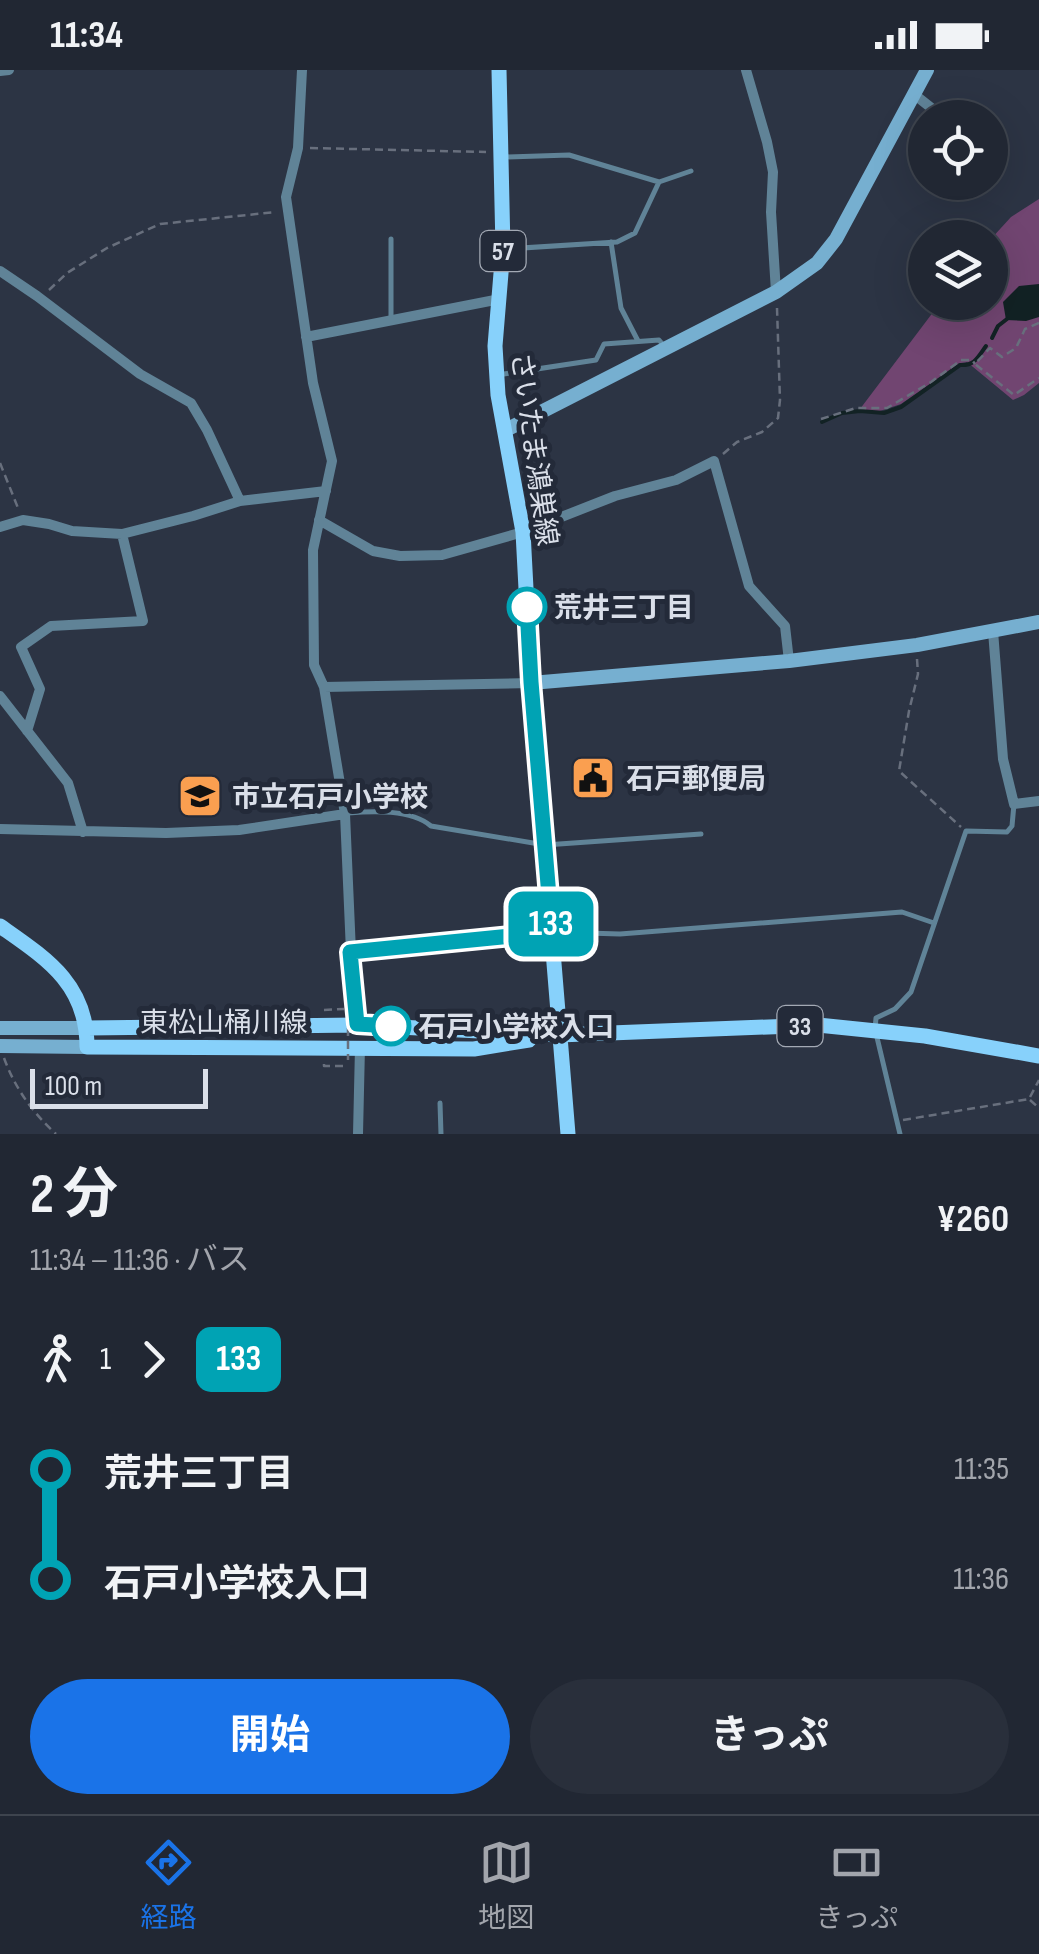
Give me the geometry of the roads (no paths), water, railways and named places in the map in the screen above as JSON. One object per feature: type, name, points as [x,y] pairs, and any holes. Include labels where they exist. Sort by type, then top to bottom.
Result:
[{"type":"main road","name":"さいたま鴻巣線","points":[[499,70],[503,249],[495,346],[498,395],[523,532],[531,682],[568,1134]]},
{"type":"main road","points":[[0,926],[53,964],[71,985],[87,1028],[87,1047]]},
{"type":"main road","name":"東松山桶川線","points":[[87,1028],[352,1020],[559,1035],[818,1025],[875,1029],[1039,1056]]},
{"type":"main road","name":"東松山桶川線","points":[[87,1047],[474,1049],[559,1035]]},
{"type":"street","points":[[0,71],[9,70]]},
{"type":"street","points":[[302,70],[298,148],[286,198],[313,383],[332,460],[313,550],[314,665],[324,687],[345,814],[352,1020]]},
{"type":"street","points":[[746,70],[773,172],[776,292]]},
{"type":"street","points":[[506,430],[776,292],[816,262],[836,240],[927,70]]},
{"type":"street","points":[[915,95],[921,100]]},
{"type":"street","points":[[0,271],[140,374],[191,403],[208,430],[240,501]]},
{"type":"street","points":[[306,338],[500,299]]},
{"type":"street","points":[[320,520],[373,550],[400,556],[442,555],[523,532],[615,496],[676,480],[714,461],[749,586],[785,626],[789,661]]},
{"type":"street","points":[[0,527],[23,520],[72,530],[122,534],[240,501],[326,491]]},
{"type":"street","points":[[27,731],[40,689],[21,647],[51,626],[142,620],[122,534]]},
{"type":"street","points":[[324,687],[531,682],[789,661],[916,645],[1039,622]]},
{"type":"street","points":[[993,631],[1003,759],[1014,804],[1039,801]]},
{"type":"street","points":[[0,696],[68,784],[84,832]]},
{"type":"street","points":[[0,829],[166,833],[239,830],[345,814]]},
{"type":"street","points":[[0,1028],[87,1028]]},
{"type":"street","points":[[1,1046],[87,1047]]},
{"type":"street","points":[[358,1134],[360,1047]]},
{"type":"lane","points":[[501,155],[569,155],[659,182],[691,171]]},
{"type":"lane","points":[[503,249],[617,242],[635,233],[659,182]]},
{"type":"lane","points":[[391,239],[392,320]]},
{"type":"lane","points":[[611,242],[621,308],[638,342]]},
{"type":"lane","points":[[504,374],[596,360],[604,344],[659,340],[666,348]]},
{"type":"lane","points":[[900,1134],[875,1029],[876,1018],[894,1009],[910,992],[966,831],[1007,832],[1012,826],[1014,804]]},
{"type":"lane","points":[[345,814],[376,811],[414,817],[431,826],[545,845],[701,834]]},
{"type":"lane","points":[[350,952],[552,932],[620,934],[902,912],[934,923]]},
{"type":"lane","points":[[440,1104],[441,1134]]},
{"type":"waterway","points":[[992,338],[1006,320]]},
{"type":"waterway","points":[[822,422],[842,413],[884,413],[901,407],[960,365],[973,362],[986,346]]},
{"type":"place","name":"荒井三丁目","points":[[527,607]]},
{"type":"place","name":"石戸郵便局","points":[[593,778]]},
{"type":"place","name":"市立石戸小学校","points":[[200,796]]},
{"type":"place","name":"石戸小学校入口","points":[[391,1026]]}]
